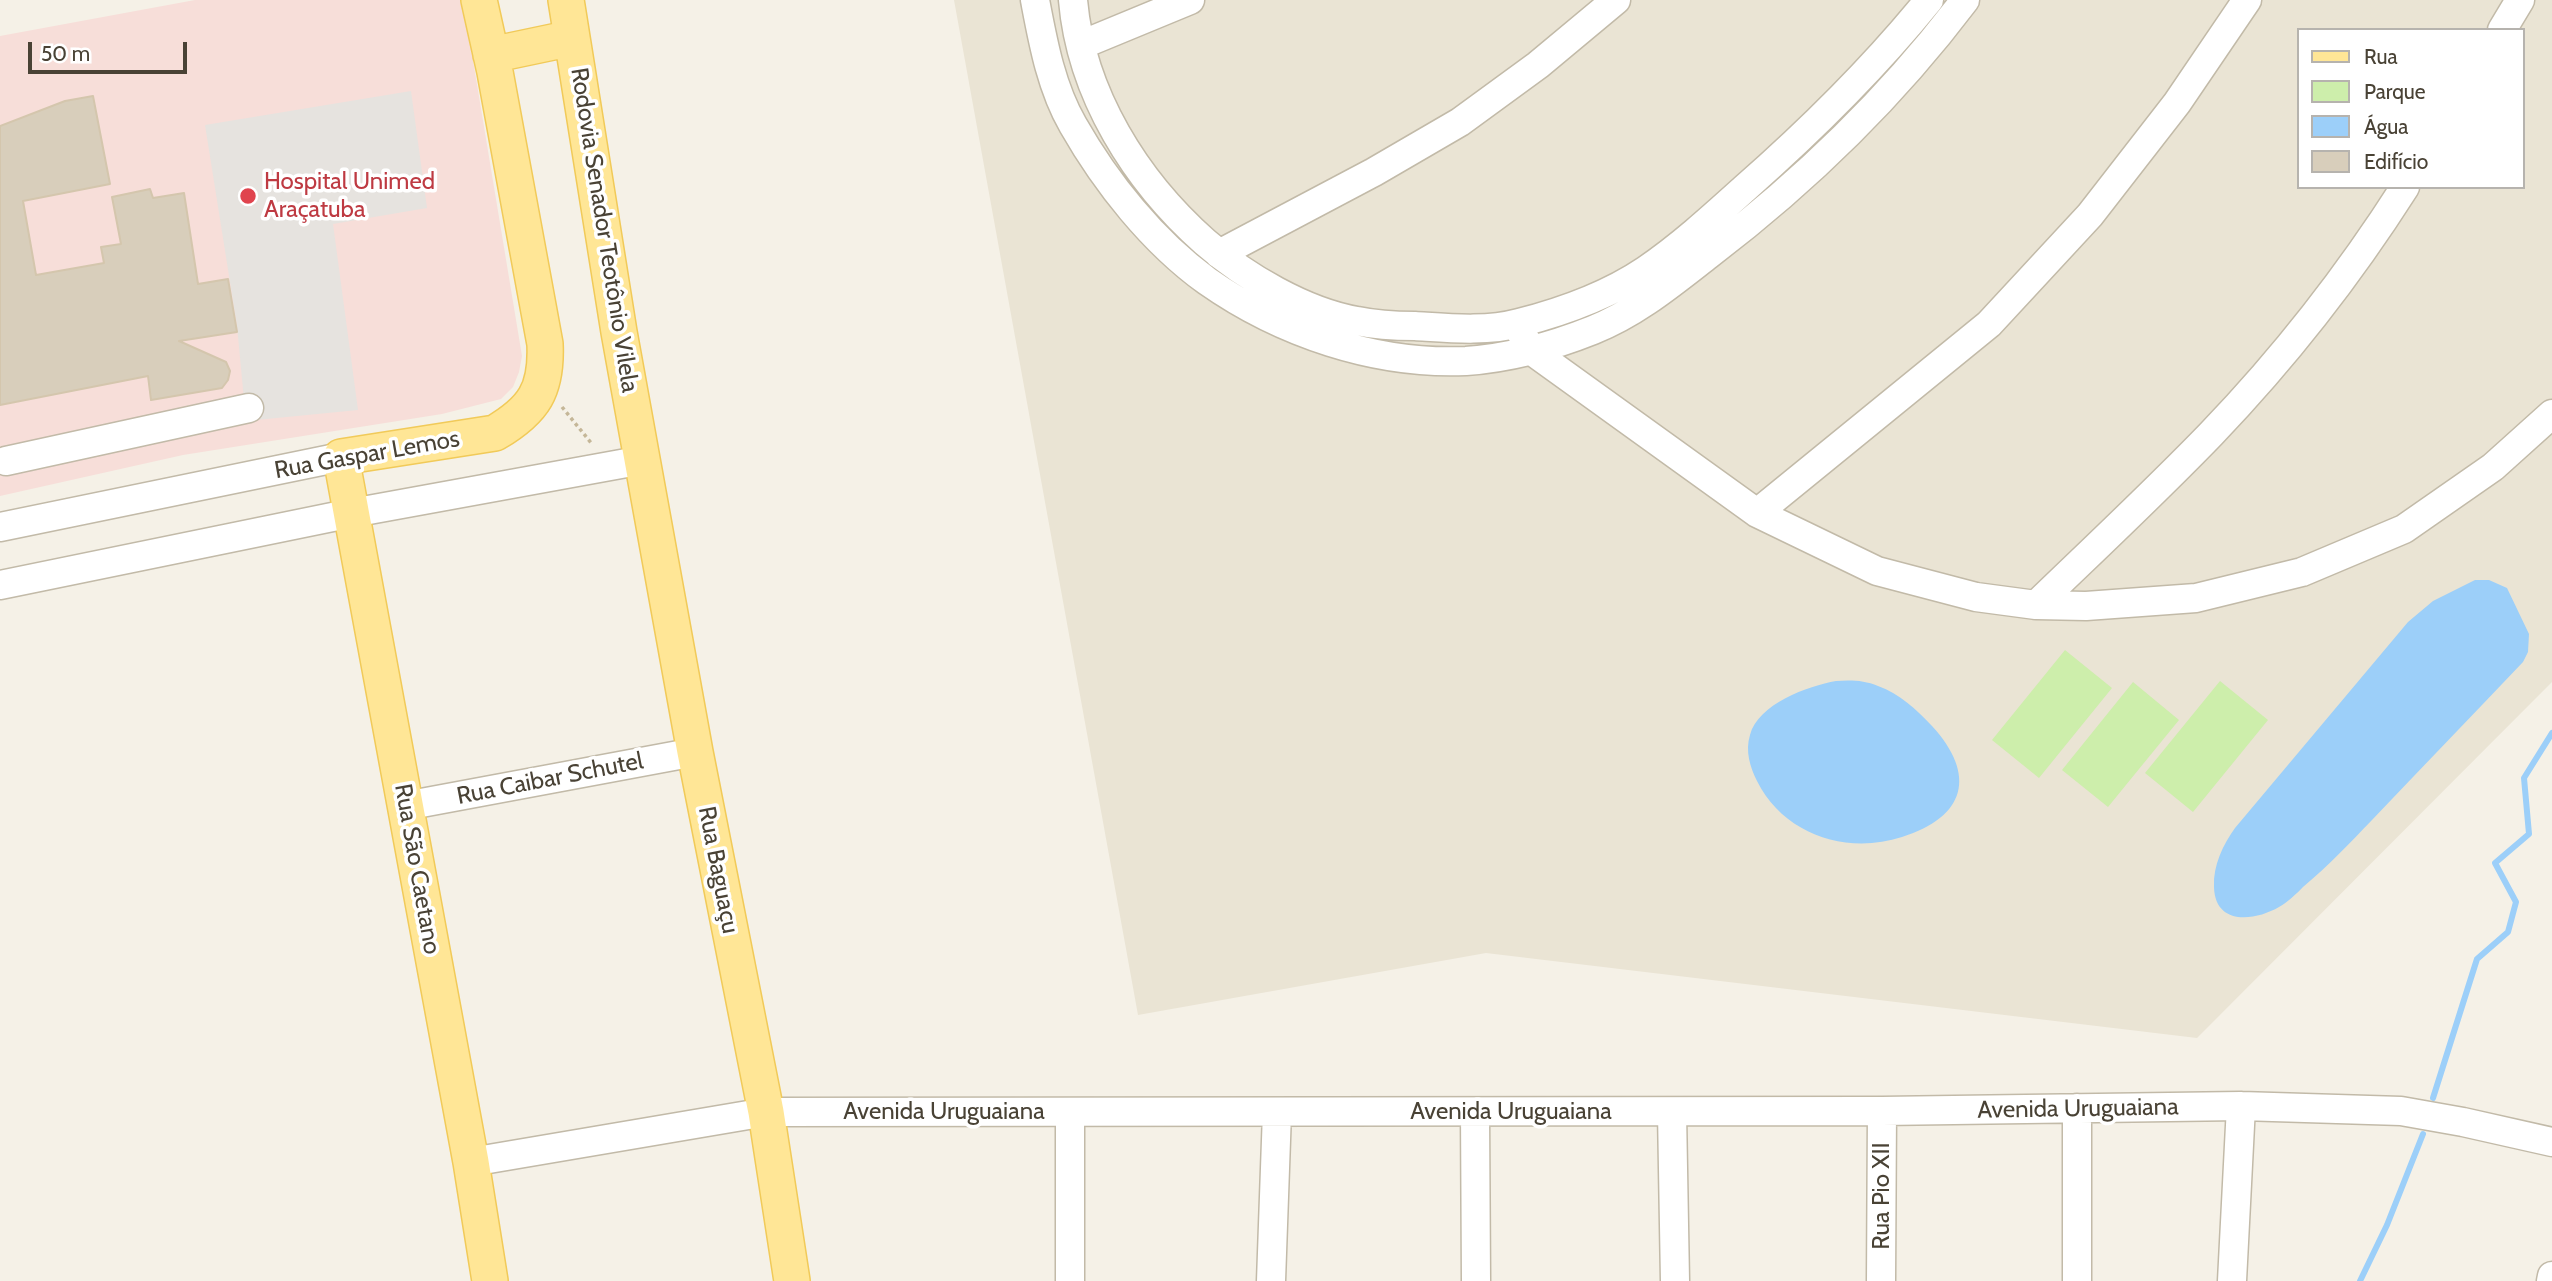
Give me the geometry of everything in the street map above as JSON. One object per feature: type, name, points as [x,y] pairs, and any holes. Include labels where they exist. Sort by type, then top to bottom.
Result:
[{"type":"main road","points":[[480,0],[491,55],[569,12]]},
{"type":"main road","name":"Rodovia Senador Teotônio Vilela","points":[[569,12],[619,332],[643,460]]},
{"type":"main road","name":"Rua Gaspar Lemos","points":[[341,457],[495,433],[517,420],[532,404],[543,383],[545,344],[491,55]]},
{"type":"main road","name":"Rua São Caetano","points":[[341,457],[471,1162],[490,1281]]},
{"type":"main road","name":"Rua Baguaçu","points":[[643,460],[695,752],[765,1112],[792,1281]]},
{"type":"street","points":[[1035,0],[1046,58],[1072,123],[1110,181],[1142,221],[1206,280],[1265,317],[1329,342],[1397,358],[1466,361],[1532,351],[1596,329],[1653,298],[1734,236],[1815,167],[1889,94],[1965,0]]},
{"type":"street","points":[[1073,0],[1081,45],[1099,98],[1121,143],[1149,184],[1181,221],[1219,254],[1261,283],[1296,300],[1356,321],[1462,328],[1516,324],[1605,293],[1646,270],[1794,145],[1860,81],[1929,0]]},
{"type":"street","points":[[1081,45],[1190,0]]},
{"type":"street","points":[[1219,254],[1374,172],[1460,122],[1538,65],[1616,0]]},
{"type":"street","points":[[1758,513],[1989,324],[2090,215],[2178,103],[2247,0]]},
{"type":"street","points":[[2503,28],[2520,0]]},
{"type":"street","points":[[2036,605],[2212,433],[2302,330],[2381,225],[2404,189]]},
{"type":"street","points":[[1142,221],[1165,202]]},
{"type":"street","points":[[1516,324],[1532,351],[1758,513],[1877,571],[1976,597],[2036,605],[2086,606],[2196,598],[2302,572],[2404,529],[2493,467],[2552,414]]},
{"type":"street","points":[[6,461],[249,408]]},
{"type":"street","name":"Rua Gaspar Lemos","points":[[0,527],[341,457]]},
{"type":"street","points":[[0,585],[352,513],[643,460]]},
{"type":"street","name":"Rua Caibar Schutel","points":[[405,806],[695,752]]},
{"type":"street","points":[[2232,1281],[2241,1106]]},
{"type":"street","name":"Avenida Uruguaiana","points":[[471,1162],[765,1112],[1475,1113],[2241,1106],[2401,1111],[2552,1142]]},
{"type":"street","points":[[2077,1108],[2077,1281]]},
{"type":"street","name":"Rua Pio XII","points":[[1881,1281],[1882,1111]]},
{"type":"street","points":[[1070,1112],[1070,1281]]},
{"type":"street","points":[[1271,1281],[1277,1112]]},
{"type":"street","points":[[1672,1112],[1675,1281]]},
{"type":"street","points":[[1475,1113],[1476,1281]]},
{"type":"path","points":[[543,383],[609,465]]},
{"type":"shaded area","name":"Hospital Unimed Araçatuba","points":[[195,0],[463,0],[522,356],[519,372],[513,387],[501,399],[442,414],[183,455],[0,496],[0,36]]},
{"type":"shaded area","points":[[954,0],[2552,0],[2552,682],[2197,1038],[1486,953],[1138,1015]]},
{"type":"shaded area","points":[[411,91],[427,208],[333,224],[358,410],[246,421],[237,326],[205,125]]},
{"type":"green space","points":[[2065,650],[2112,688],[2039,778],[1992,740]]},
{"type":"green space","points":[[2220,681],[2268,720],[2193,812],[2145,773]]},
{"type":"green space","points":[[2133,682],[2179,720],[2108,807],[2062,770]]},
{"type":"water","points":[[2475,580],[2489,580],[2507,588],[2529,634],[2528,652],[2523,662],[2347,846],[2289,900],[2269,912],[2248,917],[2238,917],[2221,909],[2216,900],[2215,871],[2223,848],[2235,828],[2408,622],[2433,601]]},
{"type":"water","points":[[1836,681],[1868,683],[1893,693],[1920,714],[1946,744],[1955,761],[1959,777],[1958,792],[1951,806],[1940,818],[1902,837],[1881,842],[1839,841],[1800,827],[1783,815],[1769,800],[1757,781],[1749,759],[1750,735],[1755,724],[1763,714],[1786,698]]},
{"type":"building","points":[[93,96],[110,184],[23,201],[36,275],[104,263],[101,247],[121,244],[112,197],[150,189],[153,198],[184,193],[198,284],[228,279],[237,332],[179,341],[226,362],[230,371],[228,380],[222,388],[151,400],[148,376],[0,405],[0,126],[65,101]]},
{"type":"waterway","points":[[2433,1098],[2477,959],[2508,932],[2516,902],[2495,863],[2529,834],[2524,778],[2552,733]]},
{"type":"waterway","points":[[2360,1281],[2387,1225],[2423,1134]]},
{"type":"place","name":"Hospital Unimed Araçatuba","points":[[248,196]]}]
